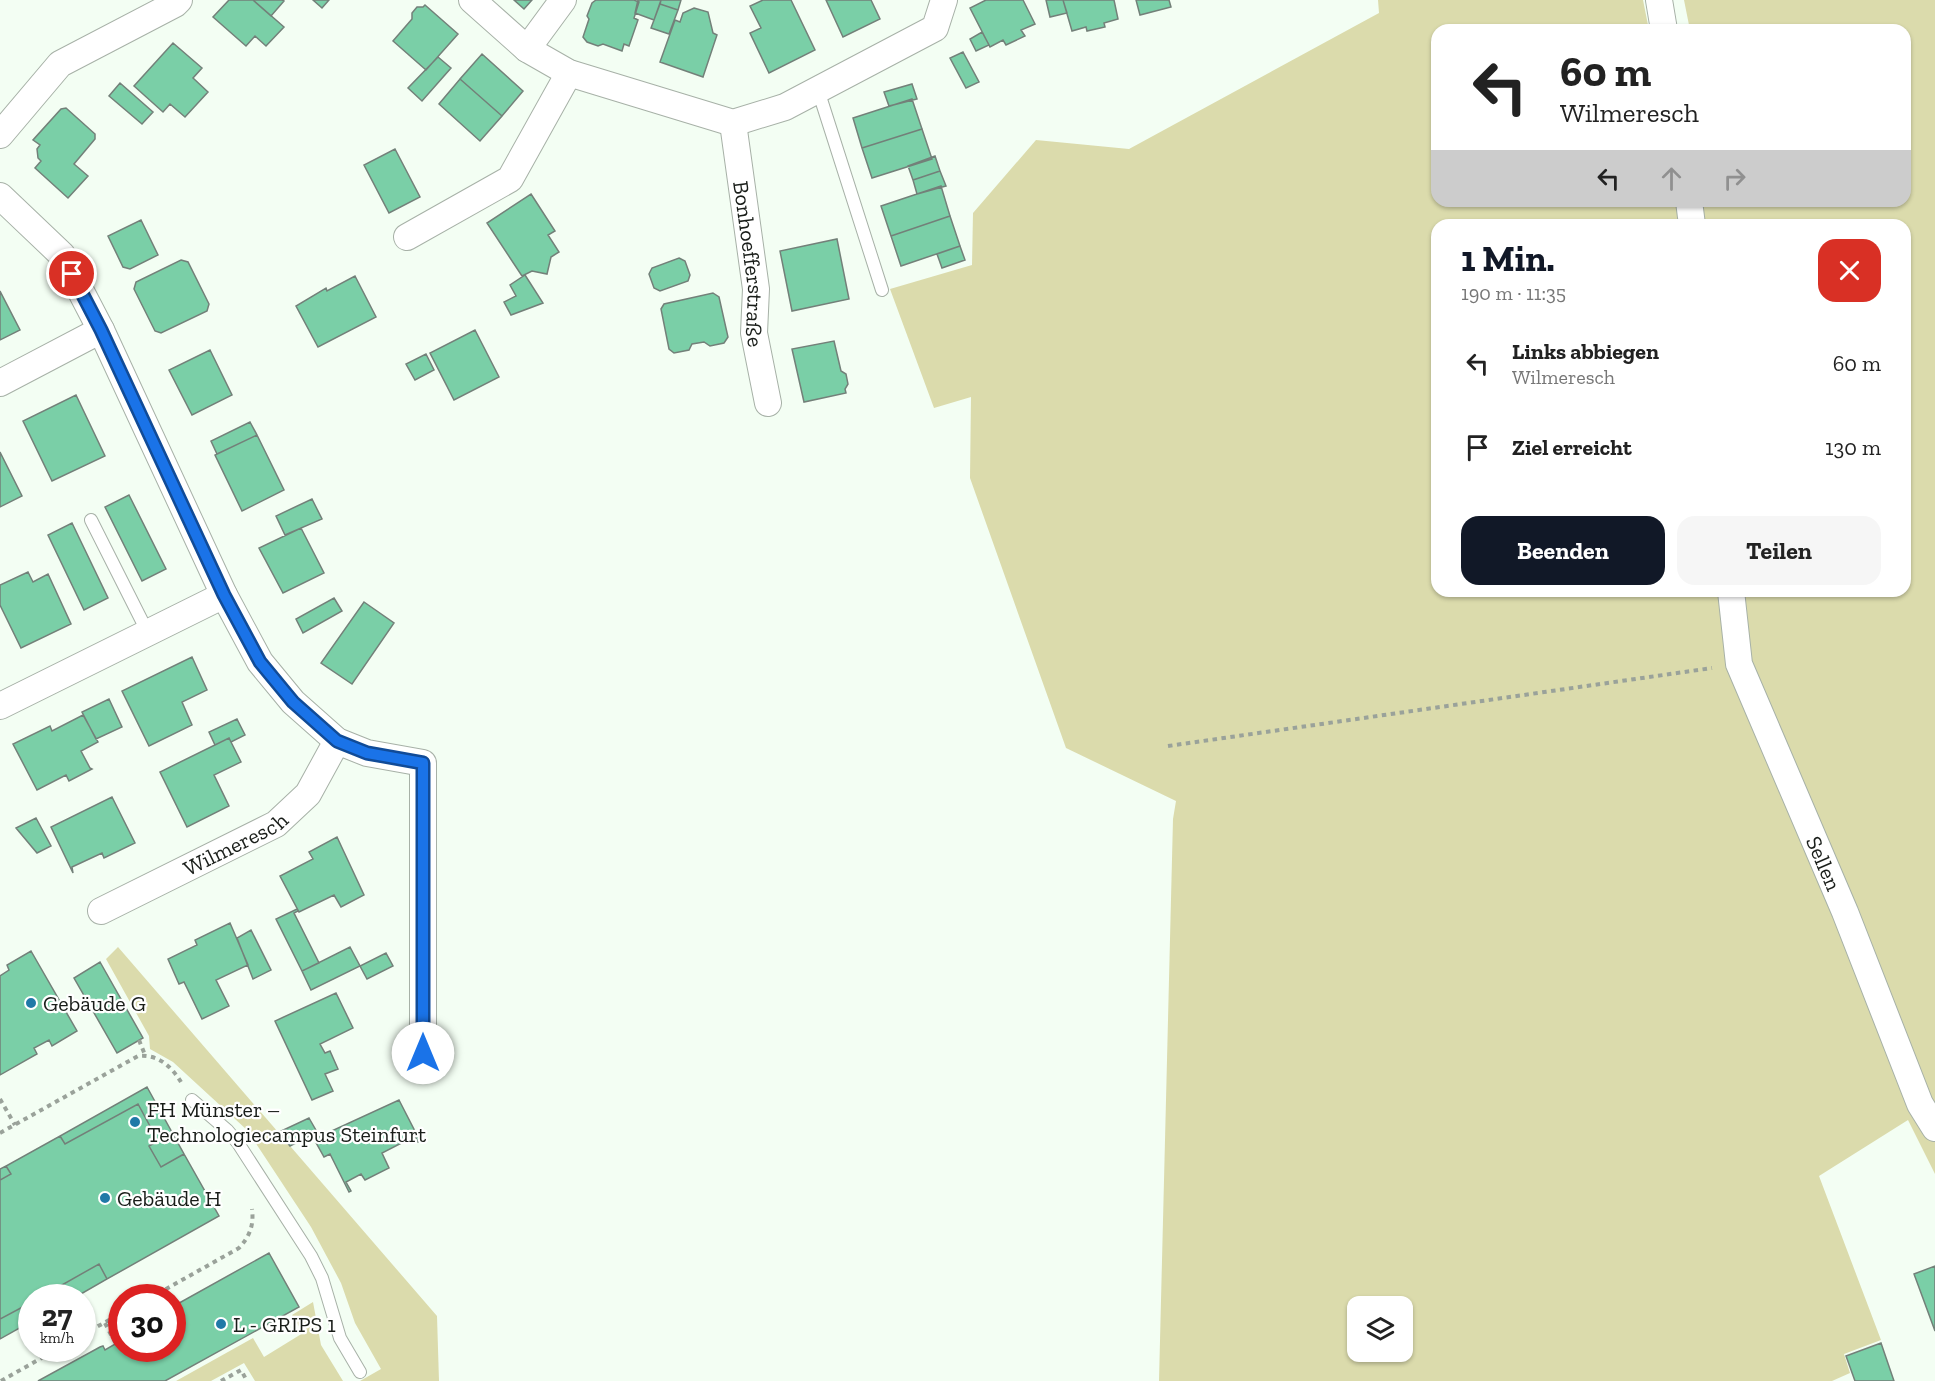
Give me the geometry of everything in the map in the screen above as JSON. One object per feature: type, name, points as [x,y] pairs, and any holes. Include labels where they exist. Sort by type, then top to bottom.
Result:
[{"type":"street","points":[[0,135],[60,64],[179,0]]},
{"type":"street","points":[[472,0],[527,49],[569,73],[733,123],[785,107],[935,28],[944,0]]},
{"type":"street","points":[[527,49],[563,0]]},
{"type":"street","points":[[1659,0],[1663,24]]},
{"type":"street","points":[[407,237],[510,179],[569,73]]},
{"type":"street","name":"Bonhoefferstraße","points":[[733,123],[756,289],[754,333],[768,403]]},
{"type":"street","points":[[0,196],[62,255],[101,330],[224,595],[260,662],[293,702],[337,741],[367,753],[423,763],[423,1053]]},
{"type":"street","points":[[0,383],[101,330]]},
{"type":"street","points":[[0,706],[224,595]]},
{"type":"street","name":"Sellen","points":[[1732,597],[1739,664],[1845,912],[1920,1104],[1935,1128]]},
{"type":"street","name":"Wilmeresch","points":[[101,910],[276,824],[308,794],[337,741]]},
{"type":"lane","points":[[818,90],[882,290]]},
{"type":"lane","points":[[91,520],[148,633]]},
{"type":"lane","points":[[192,1100],[227,1130],[238,1143],[305,1247],[322,1278],[340,1338],[360,1372]]},
{"type":"path","points":[[1168,746],[1739,664]]},
{"type":"path","points":[[139,1041],[145,1055]]},
{"type":"path","points":[[0,1133],[132,1058],[145,1055],[159,1060],[174,1071],[192,1100]]},
{"type":"path","points":[[0,1099],[15,1125]]},
{"type":"path","points":[[175,1284],[239,1248],[251,1230],[253,1218],[251,1207]]},
{"type":"path","points":[[96,1327],[108,1321]]},
{"type":"path","points":[[104,1323],[108,1330]]},
{"type":"path","points":[[1,1381],[34,1362]]},
{"type":"path","points":[[221,1381],[241,1370],[247,1381]]},
{"type":"path","points":[[10,1376],[13,1381]]},
{"type":"green space","points":[[1378,0],[1643,0],[1648,24],[1431,24],[1431,207],[1911,207],[1911,24],[1689,24],[1684,0],[1935,0],[1935,1174],[1908,1120],[1819,1176],[1881,1340],[1844,1354],[1850,1373],[1832,1381],[1159,1381],[1173,819],[1176,801],[1066,748],[970,478],[971,397],[934,408],[890,289],[972,265],[973,213],[1036,140],[1129,149],[1379,13]]},
{"type":"green space","points":[[118,947],[437,1316],[439,1381],[360,1381],[381,1369],[355,1323],[341,1283],[311,1227],[247,1130],[173,1062],[150,1049],[149,1036],[106,959]]},
{"type":"green space","points":[[313,1302],[321,1345],[343,1381],[255,1381],[244,1363],[211,1381],[176,1381],[253,1338],[264,1357],[303,1333],[292,1315]]},
{"type":"building","points":[[229,0],[253,0],[284,27],[266,46],[255,36],[246,46],[213,17]]},
{"type":"building","points":[[253,0],[282,0],[284,1],[271,16]]},
{"type":"building","points":[[313,0],[329,0],[322,8]]},
{"type":"building","points":[[514,0],[532,0],[524,9]]},
{"type":"building","points":[[596,0],[639,2],[634,18],[638,20],[629,46],[624,44],[622,51],[603,44],[598,46],[587,42],[583,37],[589,19],[587,16],[592,3]]},
{"type":"building","points":[[638,0],[661,0],[654,20],[635,13]]},
{"type":"building","points":[[661,0],[681,0],[678,10],[660,4]]},
{"type":"building","points":[[763,0],[791,0],[815,50],[769,73],[750,33],[761,28],[750,6]]},
{"type":"building","points":[[826,0],[871,0],[880,19],[843,37]]},
{"type":"building","points":[[986,0],[1023,0],[1035,24],[1021,30],[1025,36],[1006,45],[1003,40],[990,47],[970,8]]},
{"type":"building","points":[[1046,0],[1063,0],[1067,13],[1050,17]]},
{"type":"building","points":[[1063,0],[1114,0],[1118,19],[1104,23],[1105,27],[1087,31],[1086,27],[1072,31]]},
{"type":"building","points":[[1136,0],[1169,0],[1171,7],[1140,15]]},
{"type":"building","points":[[660,4],[678,10],[669,34],[651,28]]},
{"type":"building","points":[[425,5],[458,34],[426,70],[393,41],[412,19],[412,13],[417,7]]},
{"type":"building","points":[[694,8],[708,12],[713,33],[717,35],[703,77],[660,62],[675,20],[680,22],[683,13]]},
{"type":"building","points":[[982,32],[989,45],[976,51],[970,39]]},
{"type":"building","points":[[173,43],[202,68],[193,78],[208,92],[185,117],[170,104],[163,112],[134,86]]},
{"type":"building","points":[[963,52],[979,82],[966,88],[950,58]]},
{"type":"building","points":[[482,54],[523,91],[502,116],[460,79]]},
{"type":"building","points":[[438,57],[451,68],[422,101],[408,88]]},
{"type":"building","points":[[460,79],[502,116],[480,141],[439,104]]},
{"type":"building","points":[[120,83],[153,112],[142,124],[109,96]]},
{"type":"building","points":[[912,84],[917,99],[889,106],[884,92]]},
{"type":"building","points":[[912,99],[922,129],[862,148],[853,118]]},
{"type":"building","points":[[66,108],[95,134],[95,139],[74,164],[88,176],[68,198],[35,168],[41,161],[38,158],[37,149],[40,145],[33,140],[61,109]]},
{"type":"building","points":[[922,129],[932,159],[872,178],[862,148]]},
{"type":"building","points":[[395,149],[420,197],[389,213],[364,165]]},
{"type":"building","points":[[935,156],[940,171],[913,180],[908,166]]},
{"type":"building","points":[[940,171],[946,186],[917,194],[913,180]]},
{"type":"building","points":[[941,186],[950,216],[891,236],[881,206]]},
{"type":"building","points":[[531,194],[555,231],[548,235],[559,252],[551,257],[547,274],[532,271],[522,276],[487,223]]},
{"type":"building","points":[[950,216],[960,246],[901,266],[891,236]]},
{"type":"building","points":[[141,220],[158,255],[130,269],[123,267],[108,236]]},
{"type":"building","points":[[837,239],[849,299],[792,311],[780,251]]},
{"type":"building","points":[[960,246],[965,260],[942,268],[937,254]]},
{"type":"building","points":[[679,258],[685,261],[690,275],[688,281],[660,291],[654,288],[649,274],[652,268]]},
{"type":"building","points":[[181,260],[188,262],[209,304],[207,311],[161,333],[155,331],[134,289],[136,282]]},
{"type":"building","points":[[525,275],[543,303],[511,315],[504,302],[516,296],[510,285]]},
{"type":"building","points":[[355,276],[376,317],[318,347],[296,306],[326,288],[327,291]]},
{"type":"building","points":[[0,291],[20,330],[0,340]]},
{"type":"building","points":[[713,293],[719,297],[728,337],[724,343],[710,346],[704,342],[692,344],[689,350],[674,353],[669,349],[661,309],[664,304]]},
{"type":"building","points":[[475,330],[499,377],[454,400],[430,353]]},
{"type":"building","points":[[834,341],[841,371],[846,374],[848,384],[845,389],[846,393],[804,402],[792,349]]},
{"type":"building","points":[[210,350],[232,395],[192,415],[169,370]]},
{"type":"building","points":[[426,354],[434,370],[415,380],[406,364]]},
{"type":"building","points":[[76,395],[105,456],[52,481],[23,421]]},
{"type":"building","points":[[250,422],[257,435],[217,454],[211,441]]},
{"type":"building","points":[[257,435],[284,490],[242,511],[215,455]]},
{"type":"building","points":[[0,452],[22,496],[0,507]]},
{"type":"building","points":[[129,495],[166,569],[142,581],[105,507]]},
{"type":"building","points":[[312,499],[322,519],[285,535],[276,516]]},
{"type":"building","points":[[72,523],[108,598],[84,610],[48,535]]},
{"type":"building","points":[[301,528],[324,573],[283,593],[259,548]]},
{"type":"building","points":[[28,572],[33,582],[48,574],[71,624],[21,648],[0,605],[0,585]]},
{"type":"building","points":[[334,598],[342,611],[303,633],[296,619]]},
{"type":"building","points":[[364,602],[394,623],[352,684],[321,663]]},
{"type":"building","points":[[192,657],[207,690],[182,702],[192,725],[149,746],[122,691]]},
{"type":"building","points":[[109,699],[122,727],[96,739],[82,712]]},
{"type":"building","points":[[83,715],[98,742],[81,751],[92,769],[69,781],[66,775],[37,790],[13,744],[50,726],[52,731]]},
{"type":"building","points":[[237,719],[245,735],[231,742],[229,738],[215,745],[209,732]]},
{"type":"building","points":[[229,738],[241,762],[214,775],[229,806],[187,827],[160,772]]},
{"type":"building","points":[[112,797],[135,843],[104,858],[102,853],[72,867],[73,873],[51,827]]},
{"type":"building","points":[[36,818],[51,846],[37,853],[16,828]]},
{"type":"building","points":[[337,837],[364,895],[341,907],[334,895],[299,912],[280,876],[313,859],[309,852]]},
{"type":"building","points":[[297,909],[298,911],[294,913],[319,963],[302,971],[276,919]]},
{"type":"building","points":[[230,923],[248,965],[216,980],[229,1006],[202,1019],[184,982],[179,984],[168,959],[197,945],[195,940]]},
{"type":"building","points":[[251,930],[271,970],[253,979],[237,938]]},
{"type":"building","points":[[350,947],[360,966],[311,990],[302,971]]},
{"type":"building","name":"Gebäude G","points":[[31,951],[77,1031],[52,1046],[49,1040],[34,1048],[37,1054],[0,1075],[0,976],[9,970],[7,965]]},
{"type":"building","points":[[386,953],[393,966],[367,979],[360,966]]},
{"type":"building","points":[[100,962],[143,1038],[117,1053],[74,978]]},
{"type":"building","points":[[336,993],[353,1028],[320,1044],[325,1053],[330,1051],[338,1069],[325,1074],[333,1091],[312,1100],[275,1021]]},
{"type":"building","points":[[147,1087],[184,1154],[161,1167],[149,1146],[158,1141],[138,1104],[65,1144],[60,1136]]},
{"type":"building","points":[[399,1100],[420,1141],[418,1142],[415,1136],[382,1153],[389,1168],[365,1180],[361,1174],[346,1182],[351,1191],[349,1192],[330,1154],[324,1157],[314,1139]]},
{"type":"building","name":"Gebäude H","points":[[138,1104],[158,1141],[149,1146],[161,1167],[184,1154],[219,1216],[107,1279],[99,1264],[64,1284],[18,1284],[18,1309],[0,1319],[0,1180],[11,1174],[6,1166],[60,1136],[65,1144]]},
{"type":"building","points":[[309,1118],[317,1132],[290,1146],[279,1132]]},
{"type":"building","points":[[6,1166],[11,1174],[0,1180],[0,1169]]},
{"type":"building","name":"L - GRIPS 1","points":[[269,1253],[299,1307],[165,1381],[38,1381],[73,1362],[96,1362],[96,1349],[103,1346],[105,1350],[108,1348],[108,1362],[186,1362],[186,1299]]},
{"type":"building","points":[[99,1264],[107,1279],[96,1285],[64,1284]]},
{"type":"building","points":[[1935,1266],[1935,1331],[1914,1274]]},
{"type":"building","points":[[18,1309],[18,1329],[0,1339],[0,1319]]},
{"type":"building","points":[[1881,1343],[1894,1381],[1855,1381],[1846,1356]]},
{"type":"place","name":"Gebäude G","points":[[31,1003]]},
{"type":"place","name":"FH Münster – Technologiecampus Steinfurt","points":[[135,1122]]},
{"type":"place","name":"Gebäude H","points":[[105,1198]]},
{"type":"place","name":"L - GRIPS 1","points":[[221,1324]]},
{"type":"route","points":[[72,274],[101,330],[224,595],[260,662],[293,702],[337,741],[367,753],[423,763],[423,1053]]}]
